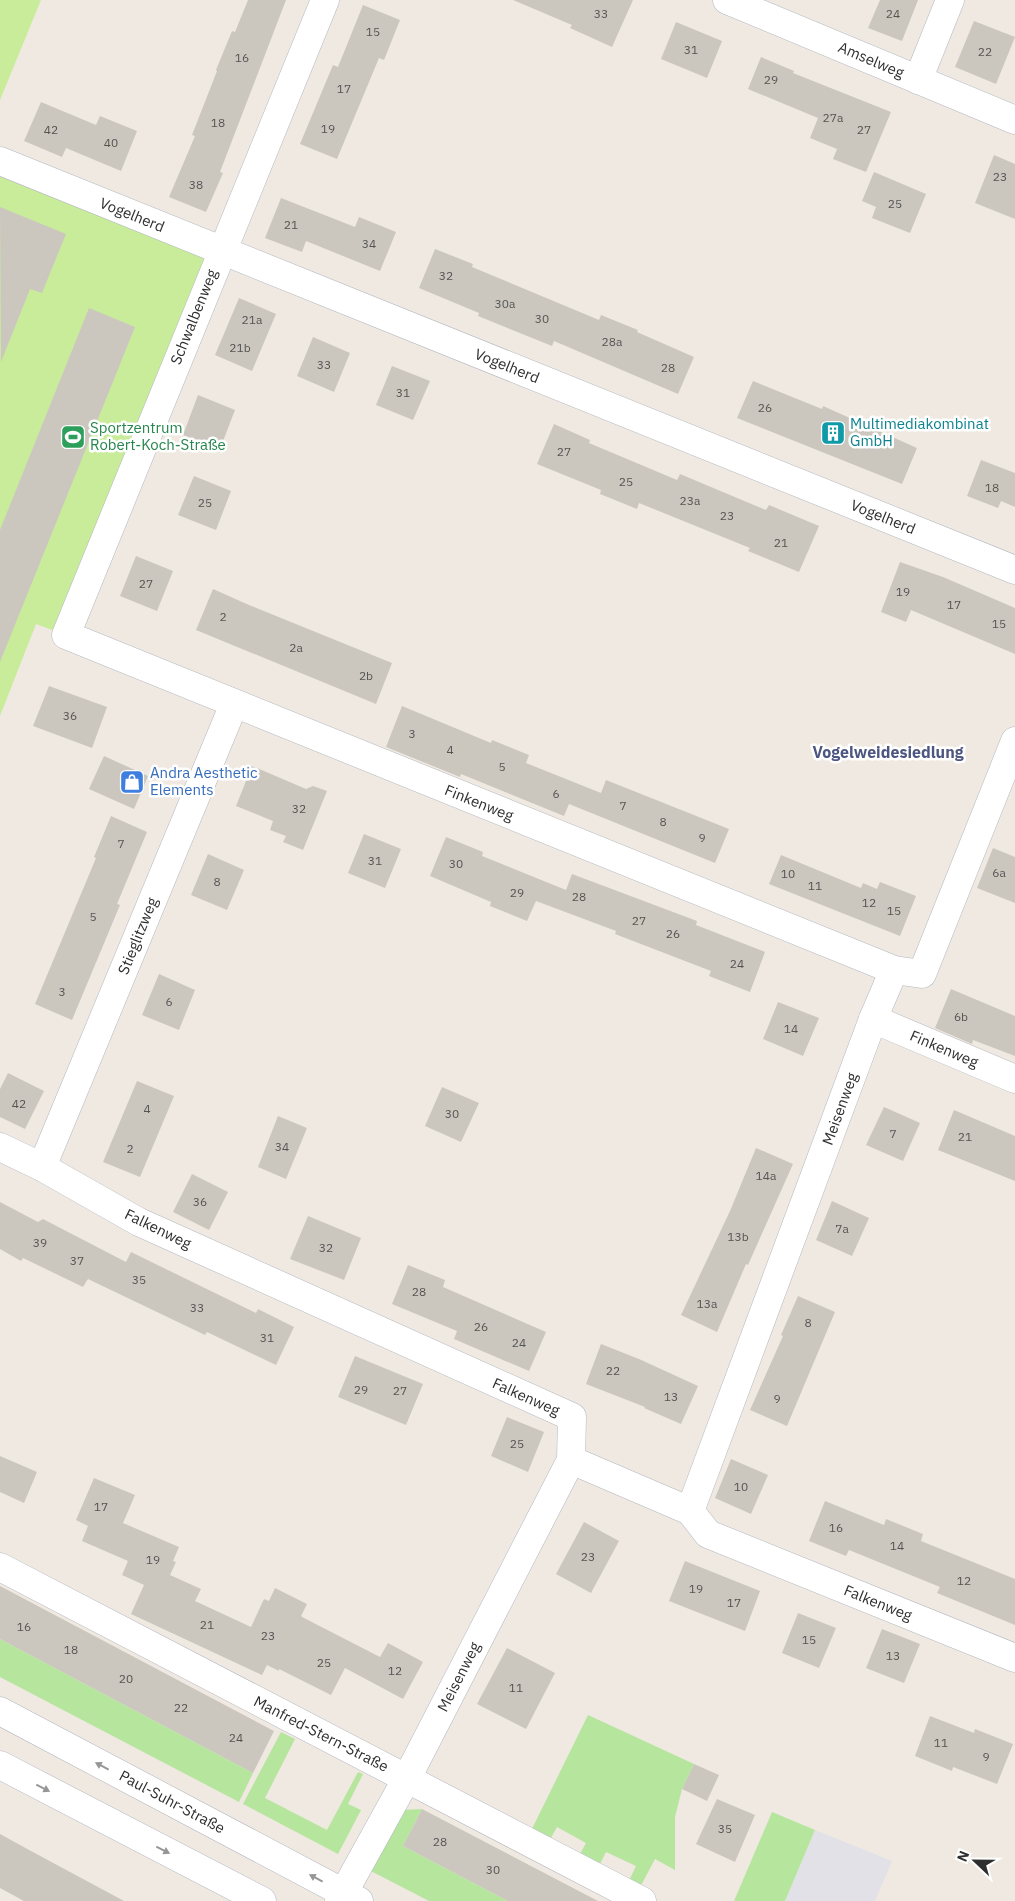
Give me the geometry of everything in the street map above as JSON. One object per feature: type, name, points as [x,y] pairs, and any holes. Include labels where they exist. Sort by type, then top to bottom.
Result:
[{"type":"street","name":"Schwalbenweg","points":[[66,635],[221,251],[325,0]]},
{"type":"street","name":"Amselweg","points":[[727,0],[1015,120]]},
{"type":"street","points":[[918,80],[950,0]]},
{"type":"street","name":"Vogelherd","points":[[0,161],[1015,570]]},
{"type":"street","name":"Finkenweg","points":[[66,635],[894,970]]},
{"type":"street","name":"Stieglitzweg","points":[[42,1167],[234,704]]},
{"type":"street","points":[[894,970],[922,974],[1015,741]]},
{"type":"street","name":"Meisenweg","points":[[690,1511],[873,1019],[894,970]]},
{"type":"street","name":"Finkenweg","points":[[873,1019],[1015,1078]]},
{"type":"street","name":"Falkenweg","points":[[0,1147],[42,1167],[139,1222],[572,1417],[572,1460],[690,1511],[708,1534],[1015,1658]]},
{"type":"street","name":"Meisenweg","points":[[347,1898],[406,1778],[572,1460]]},
{"type":"street","name":"Manfred-Stern-Straße","points":[[0,1567],[642,1901]]},
{"type":"street","name":"Paul-Suhr-Straße","points":[[0,1712],[347,1898]]},
{"type":"street","points":[[0,1765],[262,1901]]},
{"type":"shaded area","points":[[815,1830],[892,1861],[875,1901],[785,1901]]},
{"type":"green space","points":[[0,0],[41,0],[0,100]]},
{"type":"green space","name":"Sportzentrum Robert-Koch-Straße","points":[[0,161],[221,251],[66,635],[36,624],[0,716]]},
{"type":"green space","points":[[0,1639],[253,1773],[239,1802],[0,1677]]},
{"type":"green space","points":[[588,1715],[694,1764],[682,1789],[675,1817],[675,1870],[655,1859],[637,1893],[626,1887],[636,1866],[606,1852],[596,1872],[575,1863],[586,1843],[557,1827],[546,1847],[528,1837]]},
{"type":"green space","points":[[281,1732],[295,1739],[265,1798],[327,1830],[358,1772],[363,1774],[348,1804],[361,1810],[338,1854],[243,1804]]},
{"type":"green space","points":[[422,1809],[403,1846],[508,1901],[429,1901],[367,1869],[401,1810]]},
{"type":"green space","points":[[772,1812],[815,1830],[785,1901],[734,1901]]},
{"type":"building","points":[[248,0],[286,0],[220,172],[223,173],[206,212],[169,197],[195,136],[192,135],[216,70],[232,31],[235,32]]},
{"type":"building","points":[[513,0],[633,0],[612,47],[570,28],[572,25]]},
{"type":"building","points":[[880,0],[918,0],[902,41],[868,28]]},
{"type":"building","points":[[363,5],[400,20],[384,60],[379,58],[337,159],[300,144],[333,65],[338,67]]},
{"type":"building","points":[[974,21],[1015,37],[996,84],[955,67]]},
{"type":"building","points":[[676,22],[722,41],[707,78],[661,59]]},
{"type":"building","points":[[761,57],[794,71],[793,73],[891,112],[866,172],[833,159],[837,149],[810,138],[818,118],[748,89]]},
{"type":"building","points":[[41,102],[96,125],[100,116],[137,131],[121,171],[66,148],[62,157],[24,141]]},
{"type":"building","points":[[994,155],[1015,164],[1015,219],[975,203]]},
{"type":"building","points":[[874,172],[926,194],[910,233],[872,218],[876,207],[862,201]]},
{"type":"building","points":[[281,198],[355,227],[359,217],[396,232],[380,271],[306,241],[302,252],[265,238]]},
{"type":"building","points":[[0,207],[66,234],[42,293],[30,289],[1,362]]},
{"type":"building","points":[[435,249],[473,264],[472,267],[599,320],[601,315],[638,330],[637,332],[694,357],[678,394],[554,341],[552,346],[478,316],[479,313],[419,288]]},
{"type":"building","points":[[239,298],[276,314],[252,371],[215,355]]},
{"type":"building","points":[[89,308],[135,327],[0,662],[0,530]]},
{"type":"building","points":[[313,337],[350,353],[334,392],[297,376]]},
{"type":"building","points":[[392,366],[430,381],[413,420],[376,405]]},
{"type":"building","points":[[753,381],[822,409],[823,406],[917,448],[902,484],[737,418]]},
{"type":"building","points":[[198,395],[235,410],[220,449],[183,435]]},
{"type":"building","points":[[554,424],[590,440],[589,443],[677,480],[680,474],[766,510],[769,505],[819,526],[799,572],[748,551],[750,548],[639,503],[637,509],[600,494],[601,490],[537,464]]},
{"type":"building","points":[[981,460],[1015,473],[1015,507],[1001,501],[998,508],[967,496]]},
{"type":"building","points":[[194,476],[231,491],[216,530],[178,515]]},
{"type":"building","points":[[136,556],[173,571],[157,611],[120,596]]},
{"type":"building","points":[[900,562],[943,577],[1015,608],[1015,654],[911,610],[906,622],[881,612]]},
{"type":"building","points":[[213,589],[392,663],[376,704],[196,630]]},
{"type":"building","points":[[49,686],[107,707],[92,748],[33,726]]},
{"type":"building","points":[[402,706],[491,743],[492,740],[529,755],[526,763],[601,793],[606,780],[729,829],[715,863],[569,804],[564,816],[461,774],[460,777],[386,747]]},
{"type":"building","points":[[104,756],[148,776],[134,809],[89,789]]},
{"type":"building","points":[[252,766],[306,789],[313,786],[327,791],[303,850],[283,842],[286,836],[270,830],[273,821],[236,806]]},
{"type":"building","points":[[111,816],[147,832],[117,904],[120,905],[72,1020],[35,1004],[96,858],[94,857]]},
{"type":"building","points":[[364,834],[401,849],[385,888],[348,873]]},
{"type":"building","points":[[446,837],[483,852],[482,856],[566,890],[572,874],[697,921],[696,925],[765,952],[750,992],[709,976],[711,971],[615,934],[616,931],[536,901],[527,921],[490,906],[491,902],[430,876]]},
{"type":"building","points":[[993,848],[1015,857],[1015,903],[977,888]]},
{"type":"building","points":[[208,854],[244,870],[227,910],[191,895]]},
{"type":"building","points":[[781,855],[861,888],[863,883],[877,889],[880,882],[916,896],[900,936],[769,884]]},
{"type":"building","points":[[159,974],[195,990],[179,1030],[142,1015]]},
{"type":"building","points":[[951,989],[1015,1016],[1015,1056],[973,1040],[972,1044],[935,1028]]},
{"type":"building","points":[[778,1002],[819,1018],[803,1056],[763,1039]]},
{"type":"building","points":[[8,1073],[44,1091],[25,1129],[0,1117],[0,1089]]},
{"type":"building","points":[[137,1081],[174,1096],[140,1177],[103,1162]]},
{"type":"building","points":[[442,1087],[479,1103],[461,1142],[425,1126]]},
{"type":"building","points":[[884,1107],[920,1123],[903,1161],[866,1145]]},
{"type":"building","points":[[954,1110],[1015,1136],[1015,1181],[938,1150]]},
{"type":"building","points":[[278,1116],[307,1128],[286,1179],[258,1167]]},
{"type":"building","points":[[756,1148],[793,1164],[748,1265],[746,1264],[717,1332],[681,1315],[730,1211]]},
{"type":"building","points":[[192,1174],[228,1192],[209,1230],[173,1212]]},
{"type":"building","points":[[832,1201],[869,1218],[852,1256],[816,1240]]},
{"type":"building","points":[[0,1202],[38,1222],[43,1219],[126,1262],[131,1252],[256,1313],[258,1309],[294,1327],[276,1365],[207,1332],[205,1335],[88,1279],[83,1287],[23,1258],[21,1261],[0,1249]]},
{"type":"building","points":[[308,1216],[361,1238],[344,1280],[290,1259]]},
{"type":"building","points":[[408,1265],[445,1280],[443,1287],[546,1332],[529,1371],[454,1339],[457,1331],[392,1304]]},
{"type":"building","points":[[798,1296],[835,1312],[787,1426],[750,1410],[783,1336],[781,1335]]},
{"type":"building","points":[[601,1344],[698,1386],[681,1424],[645,1407],[586,1384]]},
{"type":"building","points":[[355,1356],[423,1384],[406,1425],[338,1397]]},
{"type":"building","points":[[507,1417],[544,1432],[528,1472],[491,1456]]},
{"type":"building","points":[[0,1456],[37,1472],[24,1503],[0,1492]]},
{"type":"building","points":[[731,1459],[768,1475],[751,1514],[715,1498]]},
{"type":"building","points":[[94,1478],[135,1495],[123,1523],[179,1547],[173,1561],[176,1562],[170,1575],[201,1589],[195,1601],[251,1627],[264,1599],[269,1601],[275,1588],[307,1604],[301,1616],[304,1618],[380,1657],[388,1643],[423,1662],[403,1699],[345,1668],[331,1695],[267,1665],[262,1675],[131,1614],[144,1585],[122,1575],[128,1561],[82,1541],[88,1526],[76,1520]]},
{"type":"building","points":[[825,1501],[884,1525],[886,1519],[923,1534],[921,1541],[1015,1579],[1015,1625],[937,1593],[940,1587],[849,1550],[846,1556],[809,1541]]},
{"type":"building","points":[[584,1522],[619,1541],[591,1593],[556,1574]]},
{"type":"building","points":[[685,1561],[760,1591],[745,1631],[669,1601]]},
{"type":"building","points":[[0,1586],[274,1731],[253,1773],[0,1639]]},
{"type":"building","points":[[798,1613],[836,1628],[819,1668],[782,1653]]},
{"type":"building","points":[[882,1629],[920,1644],[904,1683],[866,1668]]},
{"type":"building","points":[[507,1648],[555,1673],[526,1729],[477,1704]]},
{"type":"building","points":[[930,1716],[974,1733],[975,1729],[1013,1744],[997,1784],[953,1767],[952,1771],[915,1756]]},
{"type":"building","points":[[694,1764],[719,1775],[707,1801],[682,1789]]},
{"type":"building","points":[[717,1799],[755,1815],[735,1862],[696,1844]]},
{"type":"building","points":[[422,1809],[598,1901],[508,1901],[403,1846]]},
{"type":"building","points":[[0,1834],[124,1901],[24,1901],[0,1888]]},
{"type":"place","name":"Multimediakombinat GmbH","points":[[833,433]]},
{"type":"place","name":"Sportzentrum Robert-Koch-Straße","points":[[73,437]]},
{"type":"place","name":"Andra Aesthetic Elements","points":[[132,782]]},
{"type":"district","name":"Vogelweidesiedlung","points":[[888,752]]}]
